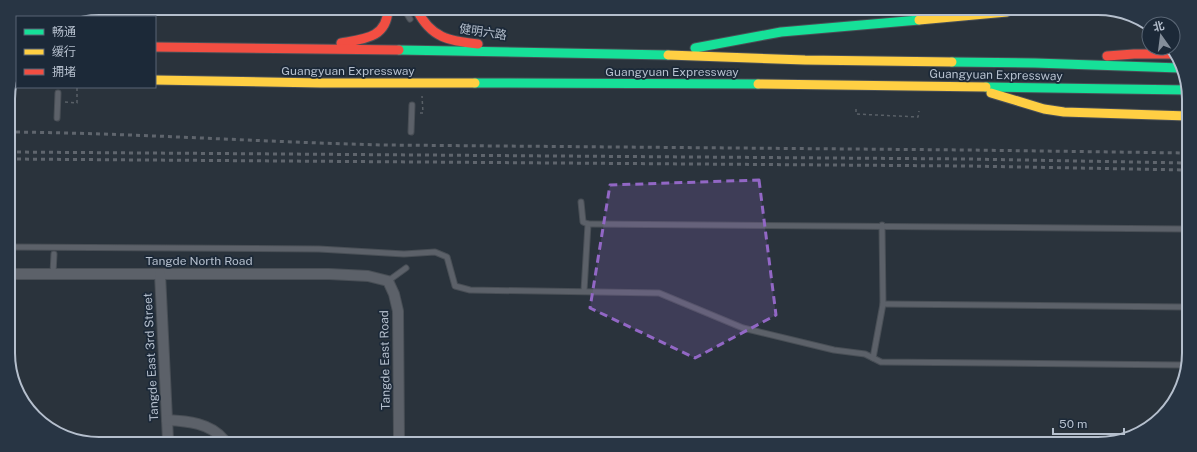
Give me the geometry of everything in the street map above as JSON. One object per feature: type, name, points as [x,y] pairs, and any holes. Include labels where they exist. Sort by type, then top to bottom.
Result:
[{"type":"main road","points":[[290,48],[357,41],[380,32],[384,27],[388,15]]},
{"type":"main road","name":"健明六路","points":[[420,15],[426,26],[436,35],[460,42],[504,47],[535,53]]},
{"type":"main road","points":[[663,55],[781,32],[973,15]]},
{"type":"main road","name":"Guangyuan Expressway","points":[[156,47],[663,55],[805,60],[1035,63],[1176,68]]},
{"type":"main road","points":[[1035,63],[1141,54]]},
{"type":"main road","name":"Guangyuan Expressway","points":[[156,80],[353,83],[827,84],[1181,90]]},
{"type":"main road","points":[[973,87],[1044,99]]},
{"type":"main road","points":[[973,87],[1044,109],[1064,112],[1182,116]]},
{"type":"street","name":"Tangde North Road","points":[[15,274],[329,274],[368,276],[388,281]]},
{"type":"street","name":"Tangde East 3rd Street","points":[[160,274],[168,437]]},
{"type":"street","name":"Tangde East Road","points":[[388,281],[394,294],[398,311],[400,437]]},
{"type":"street","points":[[167,420],[182,420],[205,426],[220,437]]},
{"type":"lane","points":[[407,15],[410,19]]},
{"type":"lane","points":[[57,118],[58,93]]},
{"type":"lane","points":[[411,132],[412,105]]},
{"type":"lane","points":[[581,202],[583,222],[588,224],[1182,229]]},
{"type":"lane","points":[[584,291],[588,224]]},
{"type":"lane","points":[[873,358],[883,304],[882,226]]},
{"type":"lane","points":[[15,247],[320,249],[404,254],[435,252],[447,257],[455,286],[470,290],[659,293],[743,328],[834,350],[865,354],[881,362],[1181,365]]},
{"type":"lane","points":[[53,273],[54,254]]},
{"type":"lane","points":[[388,281],[406,268]]},
{"type":"lane","points":[[883,304],[1182,307]]},
{"type":"path","points":[[58,102],[77,102],[77,88]]},
{"type":"path","points":[[412,113],[423,113],[422,96]]},
{"type":"path","points":[[856,109],[856,114],[886,117],[918,118],[919,111]]},
{"type":"highlighted area","points":[[759,180],[776,315],[695,358],[590,308],[610,185]]},
{"type":"railway","points":[[15,132],[384,145],[1182,153]]},
{"type":"railway","points":[[15,152],[968,159],[1182,163]]},
{"type":"railway","points":[[15,159],[968,166],[1182,170]]},
{"type":"traffic: fast","points":[[695,48],[781,32],[919,20]]},
{"type":"traffic: fast","points":[[399,50],[668,55]]},
{"type":"traffic: fast","points":[[952,62],[1176,68]]},
{"type":"traffic: fast","points":[[475,83],[758,84]]},
{"type":"traffic: fast","points":[[986,87],[1181,90]]},
{"type":"traffic: slow","points":[[919,20],[974,15]]},
{"type":"traffic: slow","points":[[668,55],[805,60],[952,62]]},
{"type":"traffic: slow","points":[[156,80],[321,83],[475,83]]},
{"type":"traffic: slow","points":[[758,84],[986,87]]},
{"type":"traffic: slow","points":[[991,93],[1044,109],[1064,112],[1182,116]]},
{"type":"traffic: jam","points":[[341,43],[358,40],[373,35],[383,26],[387,15]]},
{"type":"traffic: jam","points":[[420,15],[428,27],[442,36],[458,41],[478,44]]},
{"type":"traffic: jam","points":[[156,47],[399,50]]},
{"type":"traffic: jam","points":[[1107,56],[1141,54]]}]
